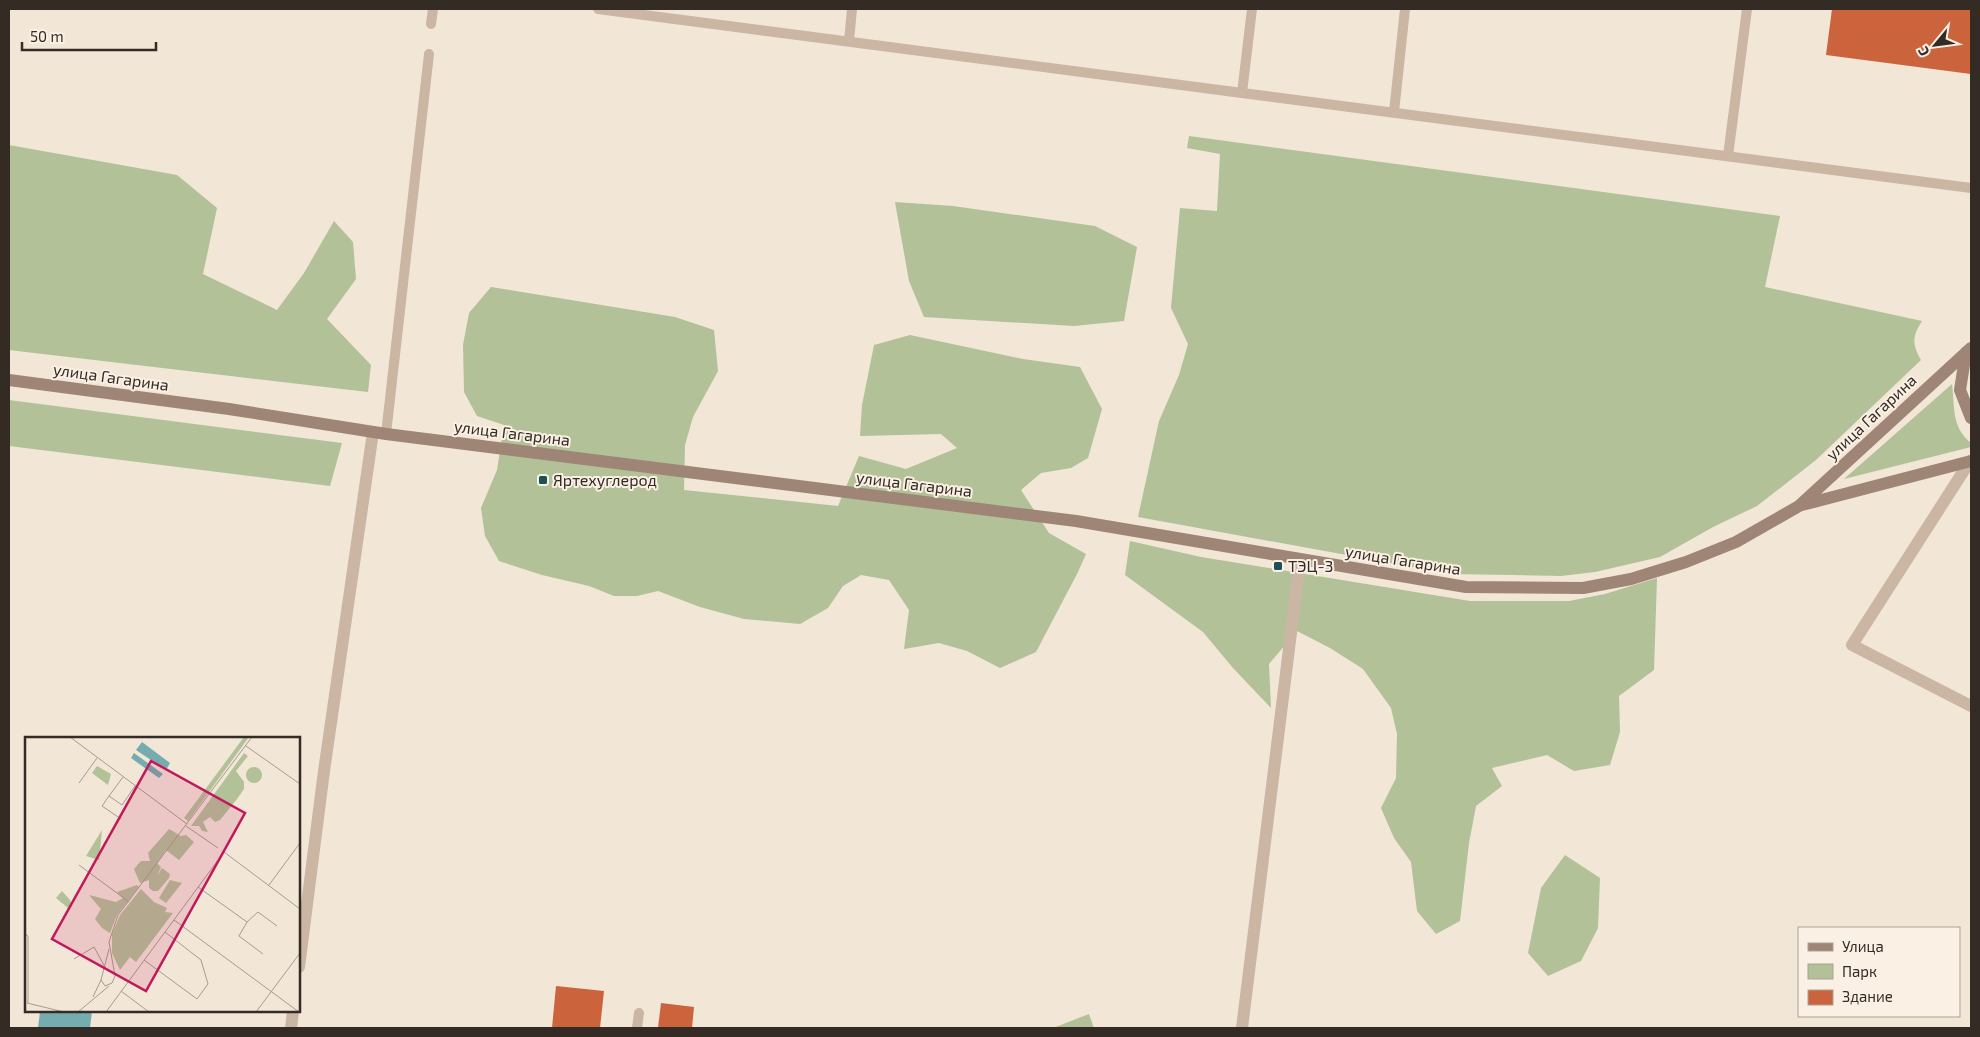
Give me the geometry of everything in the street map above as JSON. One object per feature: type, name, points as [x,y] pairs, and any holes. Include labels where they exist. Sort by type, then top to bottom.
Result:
[{"type":"main road","name":"улица Гагарина","points":[[1968,350],[1960,390],[1971,418]]},
{"type":"main road","name":"улица Гагарина","points":[[9,380],[229,409],[386,434],[1076,522],[1466,587],[1583,588],[1631,579],[1686,562],[1736,542],[1799,506],[1968,350]]},
{"type":"main road","name":"улица Гагарина","points":[[1799,506],[1971,461]]},
{"type":"street","points":[[300,959],[324,771],[372,432]]},
{"type":"street","points":[[1971,461],[1852,645],[1971,706]]},
{"type":"street","points":[[1242,1028],[1300,560]]},
{"type":"street","points":[[291,1028],[293,1012]]},
{"type":"lane","points":[[431,24],[433,9]]},
{"type":"lane","points":[[598,9],[1971,188]]},
{"type":"lane","points":[[848,42],[852,9]]},
{"type":"lane","points":[[1242,93],[1252,9]]},
{"type":"lane","points":[[1394,112],[1405,9]]},
{"type":"lane","points":[[1728,156],[1747,9]]},
{"type":"lane","points":[[386,434],[429,54]]},
{"type":"lane","points":[[637,1028],[639,1013]]},
{"type":"green space","points":[[1189,136],[1780,216],[1765,287],[1922,321],[1914,340],[1921,360],[1816,460],[1757,506],[1713,527],[1660,557],[1595,572],[1561,576],[1451,574],[1138,517],[1159,421],[1179,375],[1188,344],[1171,308],[1180,208],[1217,211],[1220,154],[1187,148]]},
{"type":"green space","points":[[9,145],[177,175],[217,208],[203,274],[277,310],[304,273],[334,221],[353,242],[356,279],[327,319],[371,365],[368,392],[9,350]]},
{"type":"green space","points":[[895,202],[953,206],[1095,226],[1137,247],[1124,321],[1074,326],[924,317],[909,281]]},
{"type":"green space","points":[[491,287],[675,317],[714,330],[718,371],[693,417],[685,445],[684,490],[838,506],[859,456],[906,469],[957,448],[941,434],[860,436],[862,405],[874,345],[910,335],[1023,359],[1080,367],[1102,409],[1088,458],[1071,468],[1041,473],[1021,490],[1049,533],[1086,554],[1036,652],[1000,668],[967,651],[939,643],[904,649],[909,610],[889,580],[861,575],[843,586],[828,608],[800,624],[744,619],[700,607],[658,591],[637,596],[614,596],[589,586],[542,575],[499,561],[485,536],[481,508],[497,470],[504,425],[477,416],[464,392],[463,345],[469,313]]},
{"type":"green space","points":[[1952,384],[1957,423],[1960,430],[1971,443],[1971,447],[1844,479]]},
{"type":"green space","points":[[9,400],[342,443],[330,486],[9,446]]},
{"type":"green space","points":[[1130,541],[1201,557],[1470,601],[1569,601],[1605,594],[1657,578],[1654,670],[1619,696],[1620,732],[1610,765],[1574,771],[1547,755],[1492,768],[1502,786],[1476,806],[1469,843],[1460,921],[1436,934],[1417,911],[1411,862],[1394,838],[1381,808],[1396,778],[1397,734],[1391,708],[1363,669],[1330,648],[1297,631],[1269,664],[1271,708],[1233,668],[1203,632],[1125,575]]},
{"type":"green space","points":[[1565,855],[1600,878],[1598,928],[1581,961],[1548,976],[1528,953],[1541,888]]},
{"type":"green space","points":[[1089,1014],[1094,1028],[1053,1028]]},
{"type":"water","points":[[40,1012],[92,1012],[90,1028],[38,1028]]},
{"type":"building","points":[[1832,9],[1971,9],[1971,74],[1826,55]]},
{"type":"building","points":[[556,986],[604,991],[600,1028],[552,1028]]},
{"type":"building","points":[[661,1003],[694,1007],[692,1028],[658,1028]]},
{"type":"place","name":"Яртехуглерод","points":[[543,480]]},
{"type":"place","name":"ТЭЦ-3","points":[[1278,566]]}]
